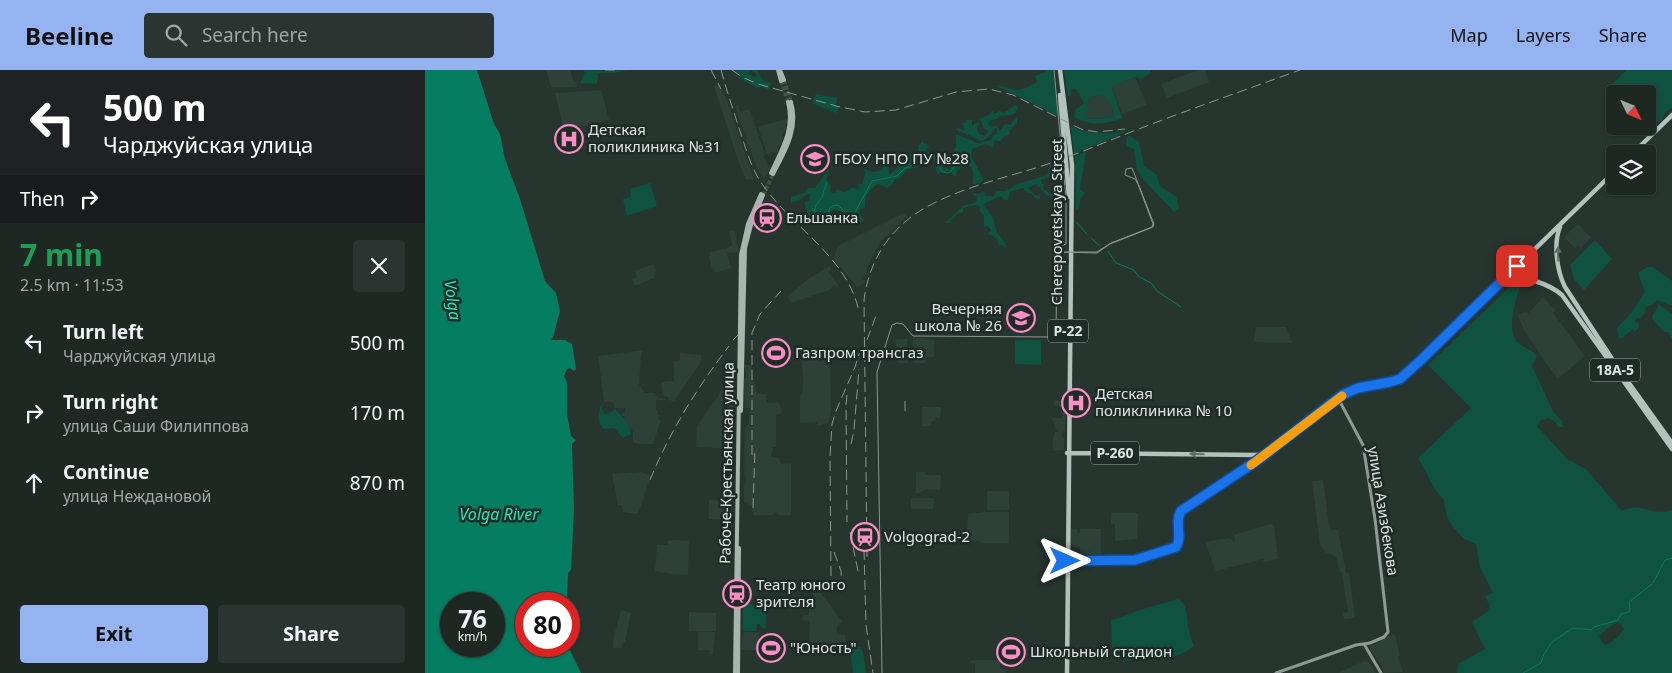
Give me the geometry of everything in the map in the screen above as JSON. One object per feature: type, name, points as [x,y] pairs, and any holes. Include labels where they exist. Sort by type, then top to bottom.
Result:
[{"type":"highway","name":"Cherepovetskaya Street","points":[[1059,71],[1069,218],[1065,673]]},
{"type":"highway","name":"Cherepovetskaya Street","points":[[1059,71],[1071,142],[1072,167],[1067,453]]},
{"type":"highway","points":[[1641,145],[1672,115]]},
{"type":"highway","points":[[1066,164],[1068,168],[1072,167]]},
{"type":"highway","points":[[1066,561],[1135,560],[1177,546],[1181,511],[1270,450],[1338,398],[1358,388],[1400,379],[1606,179]]},
{"type":"highway","name":"18А-5","points":[[1563,221],[1557,237],[1559,273],[1568,298],[1672,449]]},
{"type":"highway","points":[[1553,232],[1556,233],[1557,237]]},
{"type":"highway","points":[[1502,281],[1516,276],[1513,274],[1513,270]]},
{"type":"highway","name":"18А-5","points":[[1516,276],[1532,280],[1568,298],[1672,443]]},
{"type":"highway","points":[[1558,292],[1563,291],[1565,287]]},
{"type":"highway","name":"Р-260","points":[[1067,453],[1258,457]]},
{"type":"main road","points":[[779,70],[782,80]]},
{"type":"main road","points":[[772,173],[789,132],[791,118],[789,102]]},
{"type":"main road","points":[[762,195],[749,230],[745,255],[742,317],[743,247],[748,224],[762,195]]},
{"type":"main road","name":"Рабоче-Крестьянская улица","points":[[736,673],[742,317]]},
{"type":"main road","name":"улица Азизбекова","points":[[1338,398],[1363,445],[1377,536],[1388,626],[1387,633],[1370,643]]},
{"type":"main road","points":[[1275,673],[1370,643]]},
{"type":"main road","points":[[1367,648],[1370,643]]},
{"type":"main road","points":[[1364,644],[1381,673]]},
{"type":"shaded area","points":[[546,70],[570,70],[573,80],[577,82],[577,87],[551,87]]},
{"type":"shaded area","points":[[583,70],[630,70],[598,73],[597,84],[580,83],[585,72]]},
{"type":"shaded area","points":[[733,70],[750,70],[749,74],[755,78],[757,75],[752,70],[757,70],[763,80],[771,83],[770,89],[767,90],[761,86],[757,88],[735,76],[743,77]]},
{"type":"shaded area","points":[[1045,70],[1053,70],[1058,116],[997,86],[1014,90],[1022,89],[1037,82],[1035,76],[1045,72]]},
{"type":"shaded area","points":[[1064,70],[1151,70],[1142,79],[1135,77],[1112,87],[1122,118],[1117,120],[1095,123],[1079,120],[1074,117],[1075,110],[1084,103],[1076,89],[1071,90],[1071,95],[1068,97]],"holes":[[[1101,94],[1112,107],[1113,117],[1085,118],[1089,98]]]},
{"type":"shaded area","points":[[1198,70],[1205,70],[1209,82],[1167,98],[1161,84]]},
{"type":"shaded area","points":[[1626,70],[1672,70],[1672,108],[1665,112],[1662,120],[1656,123],[1656,85],[1612,85]]},
{"type":"shaded area","points":[[1135,77],[1147,105],[1122,114],[1112,87]]},
{"type":"shaded area","points":[[719,85],[725,96],[754,179],[746,180],[739,163],[714,86]]},
{"type":"shaded area","points":[[601,90],[609,120],[564,129],[555,93]]},
{"type":"shaded area","points":[[816,94],[837,98],[836,105],[839,109],[836,113],[814,104],[813,100]]},
{"type":"shaded area","points":[[1101,94],[1107,97],[1112,105],[1113,117],[1085,118],[1089,98]]},
{"type":"shaded area","points":[[738,105],[740,112],[749,109],[756,128],[765,154],[763,156],[770,169],[764,179],[749,148],[735,106]]},
{"type":"shaded area","points":[[1014,106],[1018,106],[1014,114],[1000,116],[988,124],[992,127],[997,125],[1000,131],[1005,124],[1011,125],[1017,117],[1017,123],[1010,130],[1009,135],[1004,136],[1000,142],[995,140],[993,148],[985,144],[972,149],[971,156],[983,178],[982,182],[973,185],[971,167],[957,158],[958,154],[953,153],[956,147],[955,135],[978,143],[991,140],[997,133],[997,129],[995,128],[992,134],[982,141],[957,130],[957,128],[965,130],[962,123],[965,123],[966,120],[972,120],[972,126],[977,122],[979,123],[977,129],[980,134],[985,136],[988,131],[983,128],[982,122],[979,119],[989,115],[993,110],[994,114],[1000,111],[1003,113]]},
{"type":"shaded area","points":[[786,119],[788,123],[785,124],[786,128],[782,136],[784,143],[777,147],[779,152],[767,154],[758,127]]},
{"type":"shaded area","points":[[1071,127],[1101,133],[1116,133],[1132,129],[1074,154]]},
{"type":"shaded area","points":[[1129,135],[1139,142],[1144,166],[1157,175],[1160,186],[1177,197],[1179,209],[1174,212],[1142,178],[1137,169],[1134,149],[1126,146]]},
{"type":"shaded area","points":[[923,141],[929,147],[926,150],[928,152],[939,153],[940,162],[944,168],[950,169],[956,161],[962,162],[955,177],[949,171],[937,174],[934,160],[927,158],[918,167],[908,169],[887,188],[878,184],[872,188],[866,197],[865,208],[860,209],[859,213],[864,220],[856,225],[853,220],[848,221],[843,213],[836,209],[821,216],[819,220],[814,216],[808,218],[806,216],[805,202],[809,201],[810,193],[791,203],[791,197],[804,193],[808,188],[815,188],[830,170],[826,180],[831,186],[830,192],[834,193],[838,189],[844,192],[853,187],[858,190],[857,184],[862,184],[865,174],[864,169],[876,172],[882,170],[883,165],[888,167],[889,174],[892,173],[899,165],[909,159],[909,154],[914,158],[919,156],[918,146]]},
{"type":"shaded area","points":[[1086,152],[1080,189],[1085,193],[1080,199],[1079,208],[1076,211],[1075,156]]},
{"type":"shaded area","points":[[1062,160],[1063,174],[1059,169],[1057,170],[1057,175],[1051,179],[1046,177],[1040,181],[1044,185],[1043,188],[1050,194],[1056,194],[1057,198],[1063,203],[1059,204],[1058,207],[1050,207],[1054,203],[1051,197],[1046,195],[1036,184],[1028,188],[1035,195],[1040,196],[1040,199],[1027,193],[1023,188],[1010,192],[1008,200],[1004,200],[1001,196],[983,204],[993,218],[997,233],[1005,242],[1007,248],[999,246],[998,241],[988,234],[991,230],[988,226],[984,227],[984,216],[980,211],[980,207],[976,205],[963,208],[963,212],[957,214],[949,223],[945,223],[963,206],[976,202],[977,197],[971,193],[978,194],[984,192],[985,196],[993,196],[997,191],[1005,191],[1018,184],[1047,175],[1050,165]]},
{"type":"shaded area","points":[[650,183],[657,206],[627,216],[623,199],[631,197],[630,189]]},
{"type":"shaded area","points":[[904,213],[907,216],[881,241],[867,267],[867,274],[863,278],[864,283],[857,287],[835,260],[834,256],[838,246]]},
{"type":"shaded area","points":[[1578,224],[1591,238],[1580,248],[1578,245],[1575,248],[1564,237]]},
{"type":"shaded area","points":[[729,230],[735,231],[739,252],[727,253],[731,268],[713,272],[709,258],[710,252],[728,248],[732,245]]},
{"type":"shaded area","points":[[1595,240],[1612,259],[1584,290],[1574,279],[1570,265]]},
{"type":"shaded area","points":[[653,264],[656,270],[654,278],[635,286],[632,279],[637,277],[635,271]]},
{"type":"shaded area","points":[[830,266],[832,269],[828,272],[839,285],[836,287],[834,285],[829,290],[791,303],[788,296],[808,279]]},
{"type":"shaded area","points":[[1647,267],[1653,267],[1672,281],[1672,306],[1657,300],[1652,305],[1646,307],[1645,313],[1640,318],[1636,318],[1635,321],[1639,324],[1638,329],[1633,332],[1633,329],[1619,340],[1617,328],[1631,313],[1645,292],[1638,273]]},
{"type":"shaded area","points":[[1518,279],[1521,284],[1513,313],[1512,329],[1514,336],[1519,344],[1537,356],[1532,366],[1554,413],[1562,421],[1563,427],[1558,427],[1549,418],[1541,420],[1537,426],[1569,461],[1586,469],[1622,511],[1629,508],[1641,508],[1659,512],[1672,510],[1672,673],[1457,673],[1458,664],[1485,649],[1472,622],[1487,612],[1490,606],[1485,596],[1493,593],[1480,567],[1476,544],[1464,539],[1453,527],[1447,517],[1444,500],[1436,491],[1418,458],[1471,408],[1428,365]],"holes":[[[1619,622],[1624,629],[1616,639],[1605,645],[1599,636],[1612,625]]]},
{"type":"shaded area","points":[[1543,297],[1556,311],[1553,313],[1585,356],[1558,379],[1524,330],[1518,315],[1525,312],[1529,313]]},
{"type":"shaded area","points":[[1659,304],[1672,314],[1672,339],[1668,332],[1664,332],[1653,320],[1652,317]]},
{"type":"shaded area","points":[[1256,327],[1286,327],[1292,343],[1254,342]]},
{"type":"shaded area","points":[[913,338],[934,339],[934,357],[925,357],[925,363],[913,363]]},
{"type":"shaded area","points":[[896,339],[907,339],[908,363],[897,363]]},
{"type":"shaded area","points":[[1015,340],[1041,340],[1041,365],[1015,364]]},
{"type":"shaded area","points":[[644,350],[641,354],[639,385],[645,393],[654,393],[659,398],[666,400],[656,400],[656,410],[658,415],[660,415],[658,419],[661,420],[653,444],[633,442],[633,431],[625,421],[624,416],[622,416],[622,413],[625,413],[625,408],[615,408],[613,402],[604,402],[598,356]]},
{"type":"shaded area","points":[[680,353],[701,355],[701,362],[674,401],[668,400],[668,397],[664,396],[662,391],[661,382],[674,381],[674,361],[680,360]]},
{"type":"shaded area","points":[[801,355],[830,356],[831,412],[828,423],[817,426],[817,422],[800,423],[800,396],[802,394],[803,378]]},
{"type":"shaded area","points":[[744,365],[752,365],[757,394],[766,394],[766,403],[778,402],[781,408],[782,413],[776,415],[776,447],[773,447],[771,457],[779,458],[781,464],[791,463],[791,515],[778,515],[775,512],[773,515],[753,515],[752,505],[744,503],[744,485],[747,479],[744,474],[745,428],[749,423],[750,408],[745,408],[744,380],[746,374]]},
{"type":"shaded area","points":[[728,371],[736,373],[735,449],[696,447],[697,427],[718,397]]},
{"type":"shaded area","points":[[1054,401],[1065,401],[1065,431],[1062,432],[1064,450],[1053,451],[1053,438],[1055,432],[1058,431],[1052,418],[1063,418],[1063,406],[1054,406]]},
{"type":"shaded area","points":[[603,404],[604,414],[610,413],[615,409],[628,424],[631,434],[623,438],[614,428],[605,429],[600,425],[600,407]]},
{"type":"shaded area","points":[[922,407],[941,407],[940,418],[932,421],[931,426],[922,426]]},
{"type":"shaded area","points":[[641,472],[651,476],[638,514],[623,512],[621,505],[618,505],[612,474]]},
{"type":"shaded area","points":[[916,472],[925,472],[925,475],[941,475],[940,490],[925,489],[916,494]]},
{"type":"shaded area","points":[[1323,480],[1329,525],[1332,530],[1338,530],[1346,572],[1349,573],[1355,618],[1344,619],[1343,613],[1348,612],[1342,573],[1339,571],[1337,557],[1325,552],[1320,545],[1312,481]]},
{"type":"shaded area","points":[[987,491],[1009,491],[1009,510],[987,510]]},
{"type":"shaded area","points":[[911,498],[934,498],[933,509],[911,509]]},
{"type":"shaded area","points":[[709,500],[717,500],[727,510],[721,519],[709,519]]},
{"type":"shaded area","points":[[1009,512],[1009,543],[981,543],[980,541],[967,540],[968,514]]},
{"type":"shaded area","points":[[1111,513],[1138,513],[1137,539],[1115,541],[1115,524],[1111,524]]},
{"type":"shaded area","points":[[1270,524],[1274,525],[1278,559],[1264,562],[1263,559],[1216,571],[1205,542],[1230,538],[1234,542],[1234,535]]},
{"type":"shaded area","points":[[1071,529],[1077,529],[1077,533],[1080,533],[1080,529],[1101,529],[1101,559],[1080,559],[1080,547],[1071,546]]},
{"type":"shaded area","points":[[668,541],[689,541],[688,575],[655,571],[657,545],[668,545]]},
{"type":"shaded area","points":[[818,589],[842,621],[837,626],[837,634],[845,635],[846,645],[833,644],[833,646],[809,647],[810,621],[802,620],[803,615],[809,615],[809,597],[813,597],[813,593],[818,593]]},
{"type":"shaded area","points":[[1179,599],[1186,609],[1189,632],[1194,646],[1183,653],[1171,657],[1162,655],[1123,661],[1112,646],[1111,620]]},
{"type":"shaded area","points":[[743,600],[758,608],[767,609],[766,628],[763,629],[760,624],[757,624],[756,631],[743,631]]},
{"type":"shaded area","points":[[621,610],[631,613],[625,642],[623,642],[622,648],[613,648],[614,636]]},
{"type":"shaded area","points":[[689,612],[716,613],[716,631],[689,631]]},
{"type":"shaded area","points":[[698,632],[715,632],[713,654],[709,654],[710,650],[698,650]]},
{"type":"shaded area","points":[[743,632],[759,632],[759,650],[741,650]]},
{"type":"shaded area","points":[[1395,634],[1400,655],[1398,657],[1403,672],[1384,673],[1380,663],[1369,648],[1388,636]]},
{"type":"shaded area","points":[[856,646],[860,647],[863,652],[866,673],[853,673],[850,651]]},
{"type":"shaded area","points":[[1000,660],[1000,669],[1006,669],[1006,673],[975,673],[975,664],[970,663],[970,661]]},
{"type":"shaded area","points":[[1364,661],[1369,662],[1376,673],[1338,673]]},
{"type":"water","name":"Volga River","points":[[425,70],[477,70],[494,124],[500,134],[505,159],[520,199],[545,281],[556,293],[560,311],[551,340],[565,340],[572,344],[576,369],[574,371],[570,368],[567,369],[564,376],[567,382],[567,414],[571,436],[576,440],[572,444],[574,509],[571,570],[568,573],[567,592],[515,592],[515,657],[573,657],[581,673],[425,673]]},
{"type":"waterway","points":[[827,182],[823,196],[816,205],[814,212],[826,219],[829,215],[829,209],[832,206],[838,205],[848,215],[853,216],[872,181],[897,176],[905,168],[921,162],[929,154],[933,154],[945,173],[949,173],[958,163]]},
{"type":"waterway","points":[[1076,222],[1087,234]]},
{"type":"waterway","points":[[1091,238],[1100,246]]},
{"type":"waterway","points":[[1108,251],[1116,263],[1134,270],[1139,277],[1151,283],[1157,291],[1181,307]]},
{"type":"waterway","points":[[1653,583],[1665,560],[1672,558]]},
{"type":"waterway","points":[[1523,673],[1541,663],[1544,654],[1552,642],[1573,628],[1591,630],[1594,627],[1618,620],[1621,614],[1629,612],[1629,602],[1652,584]]},
{"type":"tunnel","points":[[784,80],[791,102]]},
{"type":"tunnel","points":[[781,81],[788,102]]},
{"type":"tunnel","points":[[763,195],[773,174]]},
{"type":"tram line","points":[[882,673],[877,372],[892,325],[897,323],[903,324],[913,336],[1053,337],[1056,334],[1057,251],[1059,247],[1066,244],[1066,199],[1054,70]]},
{"type":"tram line","points":[[1057,257],[1061,252],[1097,252],[1111,243],[1152,227],[1153,224],[1138,184],[1135,179],[1125,175],[1126,169],[1132,168],[1154,224],[1153,227],[1110,244],[1097,253],[1061,252],[1057,257]]},
{"type":"railway","points":[[605,70],[615,70]]},
{"type":"railway","points":[[711,70],[721,89]]},
{"type":"railway","points":[[721,70],[756,175],[772,198],[831,258],[853,292],[859,312]]},
{"type":"railway","points":[[732,70],[758,84],[836,106],[865,112],[896,110],[956,92],[989,89],[1013,95],[1081,129],[1097,132],[1125,129]]},
{"type":"railway","points":[[867,557],[864,300],[869,276],[879,254],[885,243],[901,225],[925,208],[959,192],[1060,160],[1300,70]]},
{"type":"railway","points":[[752,455],[752,333],[760,314],[781,291]]},
{"type":"railway","points":[[867,340],[877,313]]},
{"type":"railway","points":[[733,340],[738,335]]},
{"type":"railway","points":[[650,480],[666,444],[685,410],[729,346]]},
{"type":"railway","points":[[831,576],[830,457],[832,424],[860,351]]},
{"type":"railway","points":[[851,444],[859,369]]},
{"type":"railway","points":[[847,395],[847,522]]},
{"type":"railway","points":[[905,396],[905,411]]},
{"type":"railway","points":[[753,508],[755,448]]},
{"type":"railway","points":[[850,532],[859,576]]},
{"type":"railway","points":[[864,550],[866,625],[873,673]]},
{"type":"railway","points":[[834,552],[841,571],[842,591]]},
{"type":"slow traffic","points":[[1251,465],[1342,396]]},
{"type":"place","name":"Детская поликлиника №31","points":[[569,139]]},
{"type":"place","name":"ГБОУ НПО ПУ №28","points":[[815,159]]},
{"type":"place","name":"Ельшанка","points":[[767,218]]},
{"type":"place","name":"Вечерняя школа № 26","points":[[1021,318]]},
{"type":"place","name":"Газпром трансгаз","points":[[776,353]]},
{"type":"place","name":"Детская поликлиника № 10","points":[[1076,403]]},
{"type":"place","name":"Volgograd-2","points":[[865,537]]},
{"type":"place","name":"Театр юного зрителя","points":[[737,594]]},
{"type":"place","name":"\"Юность\"","points":[[771,648]]},
{"type":"place","name":"Школьный стадион","points":[[1011,652]]},
{"type":"route","points":[[1065,561],[1135,560],[1176,547],[1179,542],[1178,516],[1181,511],[1258,460],[1342,395],[1358,388],[1400,379],[1517,266]]},
{"type":"water label","name":"Volga","points":[[453,300]]}]
